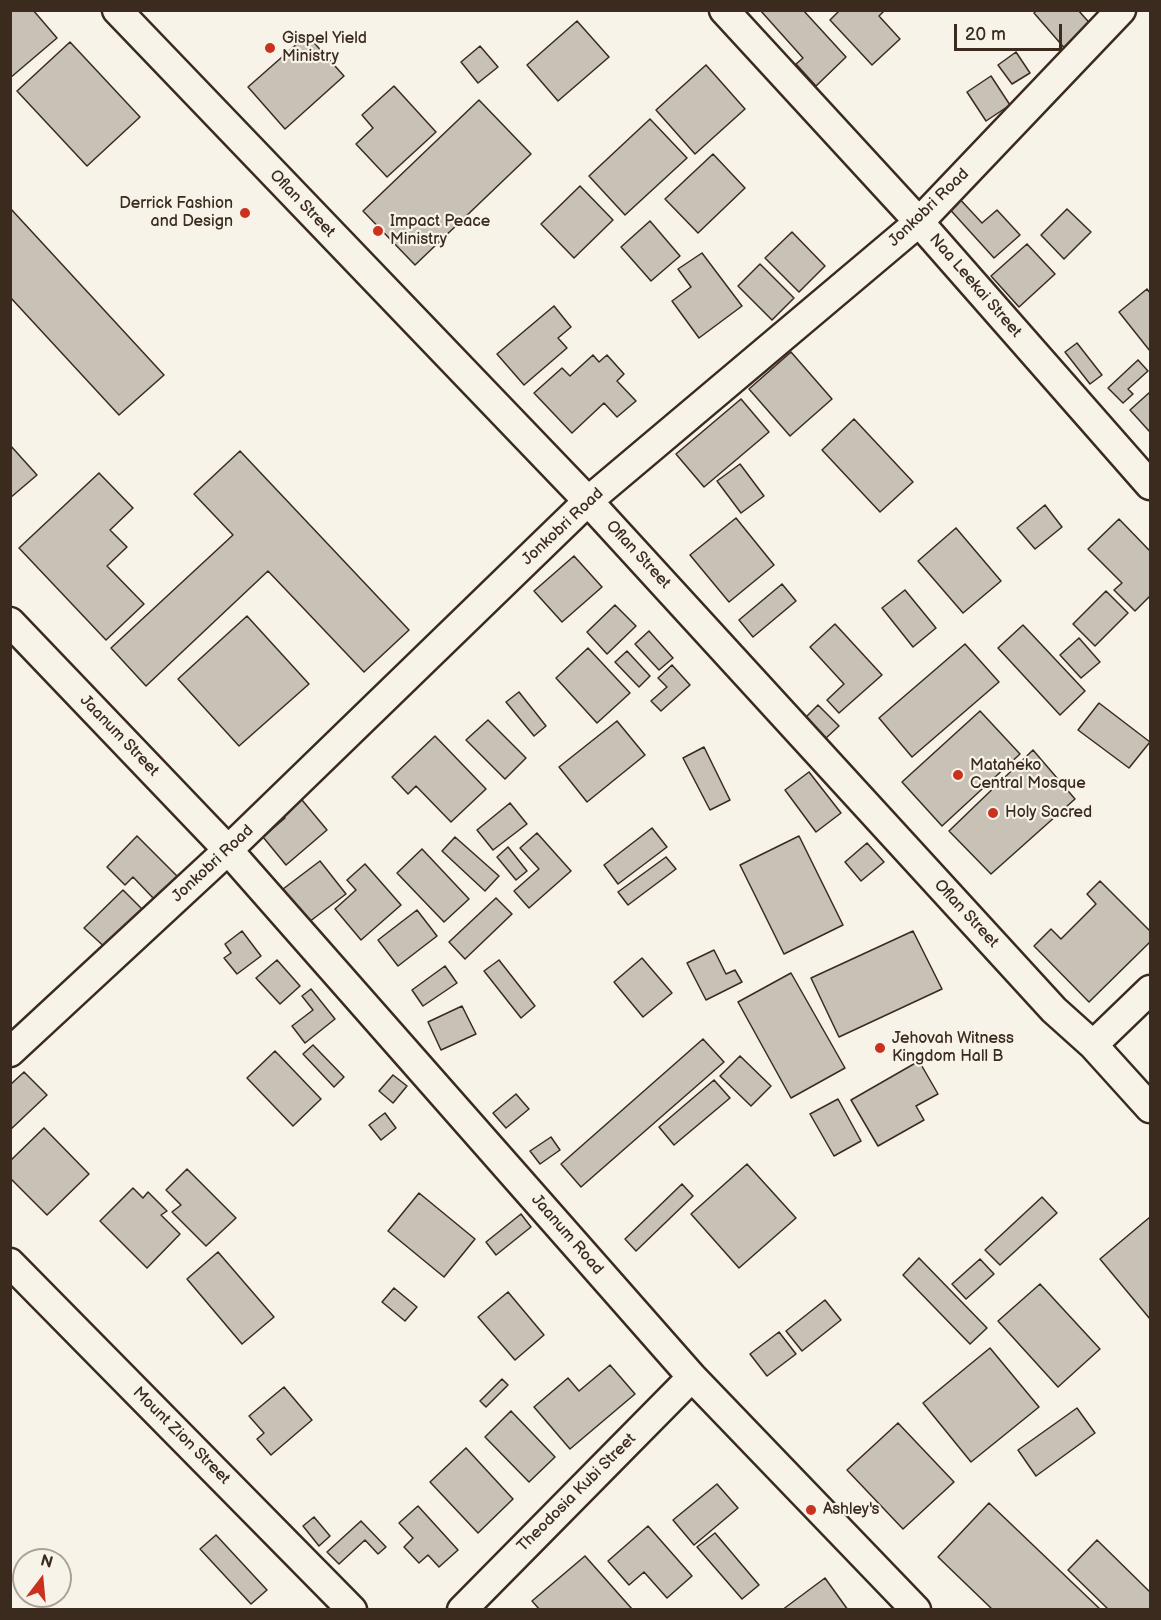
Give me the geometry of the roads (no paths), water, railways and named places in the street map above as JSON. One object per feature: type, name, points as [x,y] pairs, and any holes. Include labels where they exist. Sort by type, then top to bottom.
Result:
[{"type":"street","name":"Oflan Street","points":[[117,10],[588,501],[1054,1010],[1093,1045],[1150,1108]]},
{"type":"street","name":"Naa Leekai Street","points":[[724,10],[919,222],[1150,484]]},
{"type":"street","name":"Jonkobri Road","points":[[10,1052],[228,850],[588,501],[919,222],[1121,10]]},
{"type":"street","name":"Jaanum Street","points":[[10,622],[228,850]]},
{"type":"street","name":"Jaanum Road","points":[[228,850],[692,1377],[916,1610]]},
{"type":"street","points":[[1093,1045],[1150,990]]},
{"type":"street","name":"Mount Zion Street","points":[[10,1263],[352,1610]]},
{"type":"street","name":"Theodosia Kubi Street","points":[[462,1610],[692,1377]]},
{"type":"place","name":"Gispel Yield Ministry","points":[[270,48]]},
{"type":"place","name":"Derrick Fashion and Design","points":[[245,213]]},
{"type":"place","name":"Impact Peace Ministry","points":[[378,231]]},
{"type":"place","name":"Mataheko Central Mosque","points":[[958,775]]},
{"type":"place","name":"Holy Sacred","points":[[993,813]]},
{"type":"place","name":"Jehovah Witness Kingdom Hall B","points":[[880,1048]]},
{"type":"place","name":"Ashley's","points":[[811,1510]]}]
